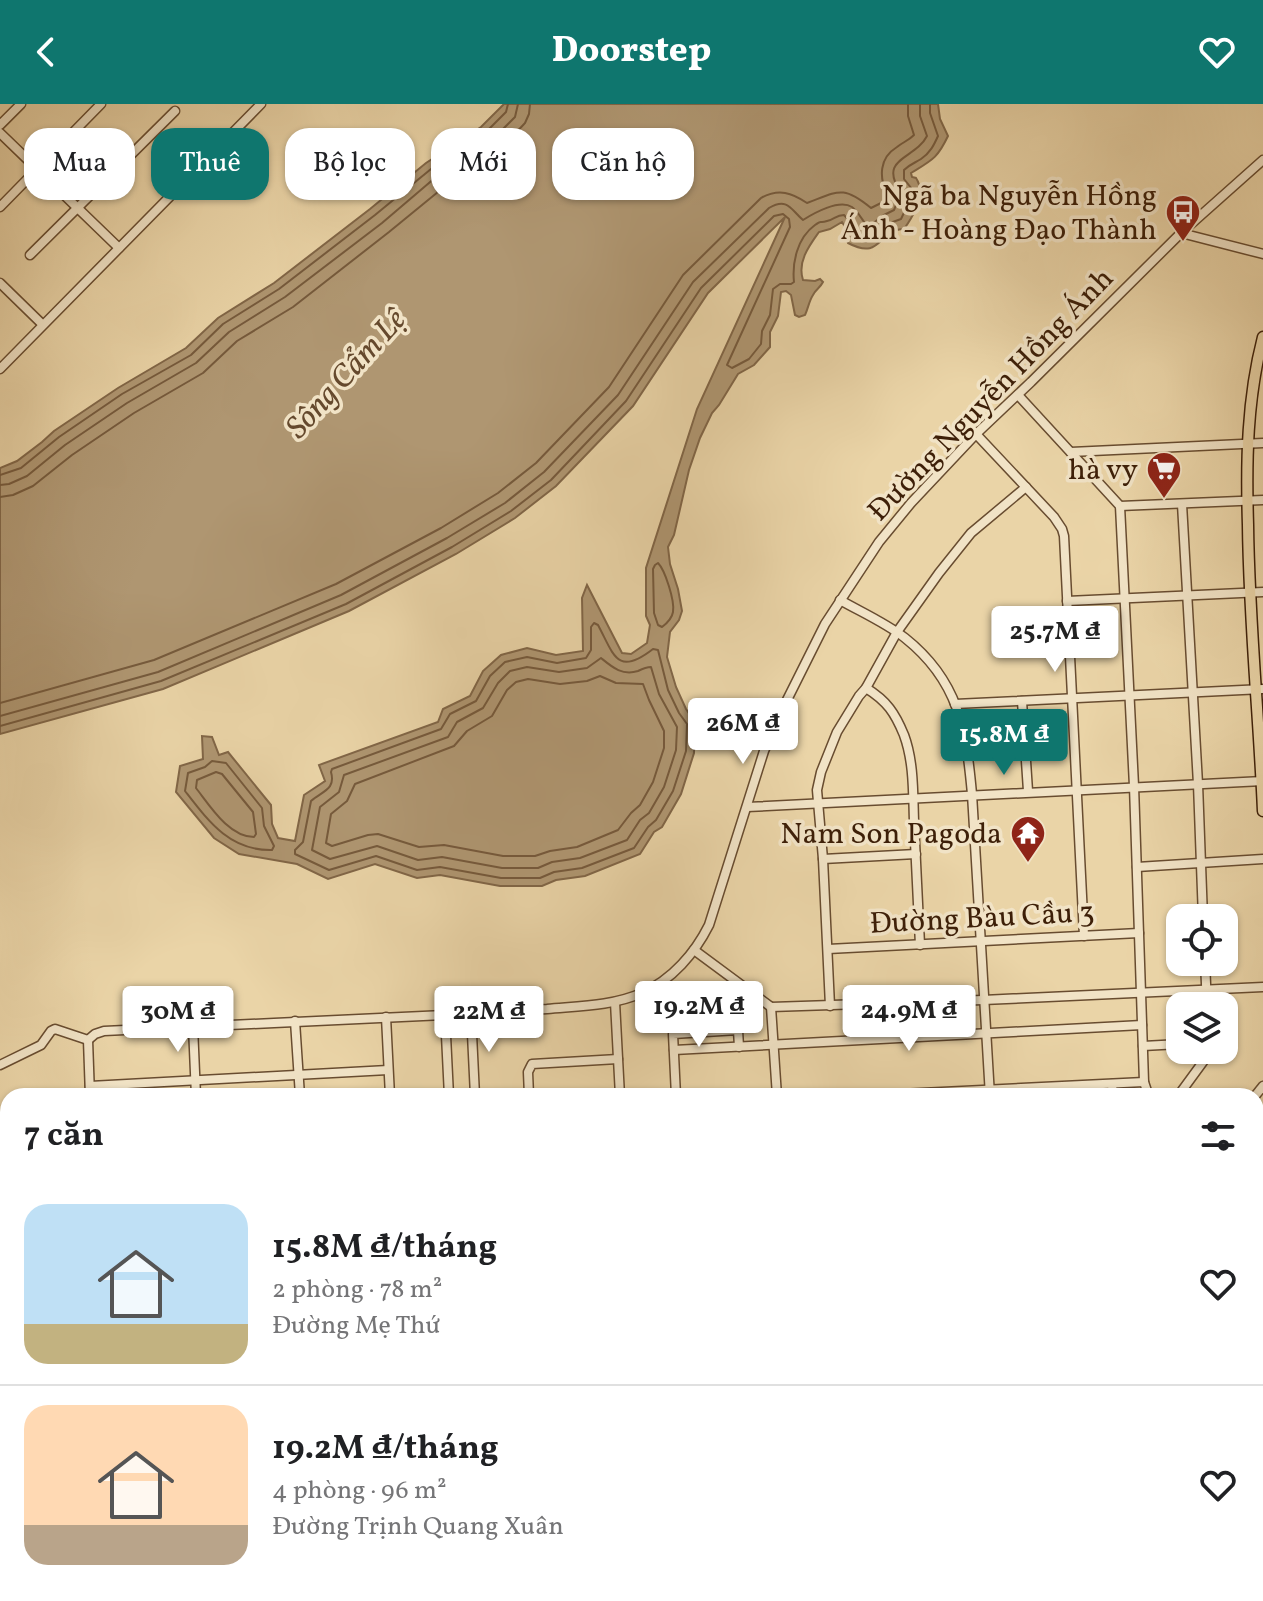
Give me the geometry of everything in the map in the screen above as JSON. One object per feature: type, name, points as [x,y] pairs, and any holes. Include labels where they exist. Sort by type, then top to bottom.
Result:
[{"type":"main road","points":[[1263,337],[1251,394],[1247,444],[1250,593],[1257,627],[1263,811]]},
{"type":"street","points":[[0,125],[21,104]]},
{"type":"street","points":[[77,128],[101,104]]},
{"type":"street","points":[[0,369],[258,105]]},
{"type":"street","points":[[30,255],[175,111]]},
{"type":"street","points":[[0,133],[24,156]]},
{"type":"street","name":"Đường Nguyễn Hồng Ánh","points":[[88,1040],[104,1031],[590,1006],[646,992],[662,981],[694,950],[709,925],[764,751],[778,718],[818,637],[879,542],[976,434],[1181,233],[1263,160]]},
{"type":"street","points":[[0,207],[24,182]]},
{"type":"street","points":[[69,200],[119,248]]},
{"type":"street","points":[[1181,233],[1263,254]]},
{"type":"street","points":[[0,283],[42,324]]},
{"type":"street","points":[[1018,395],[1120,506],[1146,1088]]},
{"type":"street","points":[[976,434],[1062,529],[1084,936]]},
{"type":"street","points":[[1071,452],[1263,443]]},
{"type":"street","points":[[830,1006],[823,859],[817,803],[821,772],[837,732],[897,632],[950,557],[971,533],[1026,487]]},
{"type":"street","points":[[1120,506],[1263,500]]},
{"type":"street","points":[[1182,504],[1202,904]]},
{"type":"street","points":[[1067,601],[1263,592]]},
{"type":"street","points":[[840,600],[897,632],[928,658],[944,681],[962,719],[972,794],[990,1088]]},
{"type":"street","points":[[866,688],[882,698],[889,707],[905,738],[911,765],[920,945]]},
{"type":"street","points":[[955,704],[1259,690]]},
{"type":"street","points":[[1022,701],[1028,791]]},
{"type":"street","points":[[747,807],[1262,781]]},
{"type":"street","points":[[823,859],[916,854]]},
{"type":"street","points":[[1137,867],[1263,859]]},
{"type":"street","name":"Đường Bàu Cầu 3","points":[[828,949],[1139,933]]},
{"type":"street","points":[[694,950],[771,1007],[1263,987]]},
{"type":"street","points":[[1206,976],[1206,992]]},
{"type":"street","points":[[615,1002],[620,1088]]},
{"type":"street","points":[[771,1007],[777,1088]]},
{"type":"street","points":[[471,1013],[475,1088]]},
{"type":"street","points":[[445,1015],[449,1088]]},
{"type":"street","points":[[386,1017],[389,1088]]},
{"type":"street","points":[[295,1021],[300,1088]]},
{"type":"street","points":[[674,1050],[1142,1025]]},
{"type":"street","points":[[193,1026],[196,1088]]},
{"type":"street","points":[[0,1065],[41,1045],[55,1029],[88,1040],[90,1088]]},
{"type":"street","points":[[676,1088],[673,1034],[738,1030],[739,1047]]},
{"type":"street","points":[[1143,1046],[1166,1045]]},
{"type":"street","points":[[529,1088],[528,1072],[532,1064],[618,1059]]},
{"type":"street","points":[[1184,1088],[1201,1064]]},
{"type":"street","points":[[119,1088],[195,1080],[388,1070]]},
{"type":"street","points":[[1078,1088],[1144,1082]]},
{"type":"street","points":[[1112,1084],[1112,1088]]},
{"type":"water","name":"Sông Cẩm Lệ","points":[[504,104],[938,104],[940,119],[948,136],[933,158],[911,173],[920,190],[915,211],[904,229],[889,234],[867,249],[848,243],[847,230],[842,222],[819,232],[805,254],[802,273],[803,280],[820,279],[823,282],[812,297],[805,315],[795,315],[791,295],[781,292],[778,316],[770,332],[770,347],[754,365],[738,374],[712,413],[700,438],[668,547],[682,611],[670,632],[667,657],[676,687],[695,722],[694,753],[681,794],[662,827],[654,832],[640,854],[585,876],[556,880],[542,886],[500,886],[440,875],[417,878],[375,864],[328,879],[297,864],[239,854],[214,838],[176,792],[180,766],[203,759],[202,736],[212,737],[219,755],[228,752],[271,805],[272,824],[278,838],[295,841],[304,795],[325,781],[319,765],[438,722],[443,709],[470,696],[483,671],[501,655],[527,648],[556,655],[583,651],[582,598],[587,585],[622,653],[631,654],[647,643],[650,625],[646,616],[646,568],[697,409],[785,217],[708,293],[633,406],[556,486],[515,518],[456,554],[349,611],[163,689],[0,734],[0,468],[17,461],[54,431],[118,388],[186,348],[218,318],[274,283],[381,200],[415,200],[415,172],[431,160],[431,200],[536,200],[536,128],[481,127]]},
{"type":"place","name":"Ngã ba Nguyễn Hồng Ánh - Hoàng Đạo Thành","points":[[1183,243]]},
{"type":"place","name":"hà vy","points":[[1164,500]]},
{"type":"place","name":"Nam Son Pagoda","points":[[1028,864]]}]
